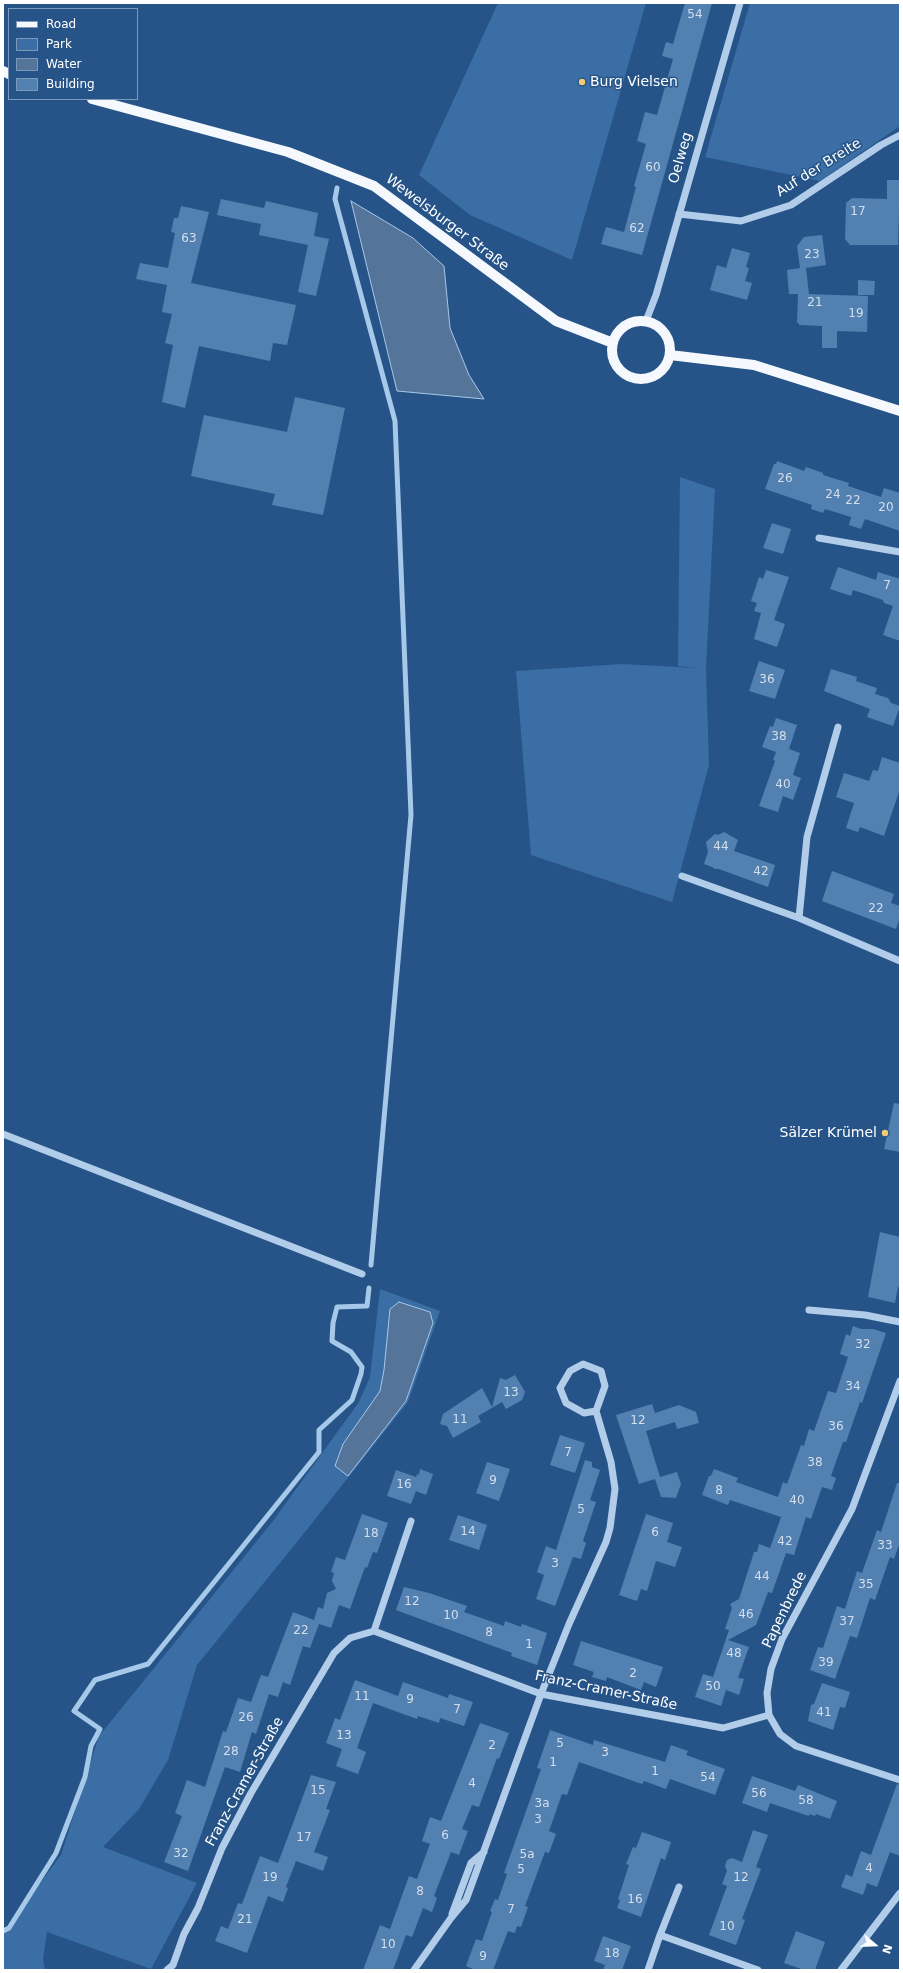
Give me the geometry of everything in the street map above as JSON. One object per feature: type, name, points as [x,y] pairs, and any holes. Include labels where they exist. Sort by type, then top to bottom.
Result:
[{"type":"main road","name":"Wewelsburger Straße","points":[[96,100],[288,152],[374,186],[556,321],[613,343]]},
{"type":"main road","points":[[646,321],[663,330],[670,345],[670,355],[667,362],[656,375],[646,378],[632,377],[620,370],[613,357],[613,343],[621,329],[632,322],[646,321]]},
{"type":"main road","points":[[670,355],[754,365],[900,411]]},
{"type":"street","name":"Oelweg","points":[[646,321],[656,295],[678,214],[740,3]]},
{"type":"street","name":"Auf der Breite","points":[[678,214],[741,221],[790,205],[881,145],[900,135]]},
{"type":"street","points":[[819,538],[900,552]]},
{"type":"street","points":[[799,918],[807,837],[838,727]]},
{"type":"street","points":[[682,876],[799,918],[900,961]]},
{"type":"street","points":[[3,1134],[362,1274]]},
{"type":"street","points":[[809,1310],[866,1315],[900,1322]]},
{"type":"street","points":[[414,1970],[451,1918],[466,1900],[485,1852],[541,1694],[569,1624],[606,1542],[610,1528],[615,1489],[611,1462],[596,1411],[605,1386],[601,1371],[583,1364],[570,1371],[560,1388],[566,1403],[584,1413],[596,1411]]},
{"type":"street","name":"Papenbrede","points":[[900,1381],[852,1509],[782,1639],[771,1669],[767,1692],[769,1715],[780,1734],[796,1746],[900,1780]]},
{"type":"street","points":[[374,1631],[411,1521]]},
{"type":"street","name":"Franz-Cramer-Straße","points":[[167,1970],[173,1965],[184,1934],[198,1908],[226,1841],[251,1793],[334,1653],[350,1638],[374,1631],[541,1694],[723,1728],[769,1715]]},
{"type":"street","points":[[648,1970],[679,1887]]},
{"type":"street","points":[[841,1970],[900,1893]]},
{"type":"street","points":[[660,1935],[758,1970]]},
{"type":"green space","points":[[498,3],[646,3],[572,260],[470,215],[419,175]]},
{"type":"green space","points":[[750,3],[900,3],[900,126],[820,181],[705,157]]},
{"type":"green space","points":[[680,477],[715,489],[706,669],[709,765],[672,902],[531,855],[516,671],[622,664],[696,668],[678,666]]},
{"type":"green space","points":[[380,1289],[440,1311],[408,1402],[197,1665],[168,1760],[139,1809],[103,1847],[197,1883],[151,1969],[47,1932],[43,1959],[45,1970],[3,1970],[3,1933],[61,1855],[99,1736],[273,1521],[359,1402],[370,1377]]},
{"type":"water","points":[[351,201],[413,238],[444,266],[450,328],[469,375],[484,399],[397,391]]},
{"type":"water","points":[[399,1302],[430,1312],[433,1323],[406,1401],[348,1476],[335,1466],[343,1444],[380,1391],[384,1370],[390,1309]]},
{"type":"building","points":[[685,3],[712,3],[642,255],[601,244],[606,227],[624,232],[636,187],[634,186],[646,144],[637,141],[645,112],[657,115],[673,59],[662,56],[666,42],[673,44]]},
{"type":"building","points":[[887,180],[900,180],[898,245],[850,245],[845,239],[846,203],[852,198],[887,199]]},
{"type":"building","points":[[221,199],[264,208],[266,201],[318,213],[314,236],[329,239],[316,296],[298,292],[308,245],[259,235],[261,224],[217,215]]},
{"type":"building","points":[[181,206],[209,212],[191,283],[296,305],[287,345],[273,343],[270,361],[199,346],[185,408],[162,402],[173,345],[165,343],[172,314],[162,312],[167,285],[136,279],[140,263],[168,268],[175,233],[171,232],[174,218],[178,218]]},
{"type":"building","points":[[822,235],[826,265],[806,268],[809,294],[806,294],[868,296],[867,332],[837,331],[837,348],[822,348],[822,326],[799,325],[799,323],[797,323],[798,294],[789,294],[787,270],[800,268],[797,246],[804,237]]},
{"type":"building","points":[[732,248],[750,253],[746,267],[749,268],[745,281],[752,283],[747,300],[710,290],[717,265],[726,268]]},
{"type":"building","points":[[858,280],[875,281],[874,295],[858,295]]},
{"type":"building","points":[[295,397],[345,408],[323,515],[272,505],[275,494],[191,476],[204,415],[287,432]]},
{"type":"building","points":[[777,461],[804,471],[806,467],[823,473],[823,475],[849,483],[848,486],[881,497],[884,488],[900,493],[900,531],[865,519],[861,529],[849,525],[851,517],[825,509],[823,513],[811,509],[812,505],[765,489],[774,464],[776,464]]},
{"type":"building","points":[[772,523],[791,529],[783,554],[763,548]]},
{"type":"building","points":[[838,567],[876,580],[878,572],[900,579],[900,641],[883,635],[893,606],[884,603],[883,600],[853,590],[851,596],[830,589]]},
{"type":"building","points":[[766,570],[789,577],[774,620],[785,624],[777,647],[754,639],[761,613],[754,611],[757,603],[751,601],[759,577],[763,579]]},
{"type":"building","points":[[759,661],[785,670],[775,699],[749,691]]},
{"type":"building","points":[[831,669],[857,677],[856,681],[877,688],[875,694],[888,698],[891,703],[900,706],[893,726],[867,717],[870,709],[824,691]]},
{"type":"building","points":[[776,718],[797,725],[789,749],[800,753],[793,775],[801,778],[793,800],[783,796],[778,812],[759,806],[775,761],[773,760],[776,752],[762,747],[770,726],[773,727]]},
{"type":"building","points":[[882,757],[900,763],[900,789],[884,836],[860,827],[858,832],[846,828],[854,803],[836,797],[844,773],[869,781],[873,770],[878,771]]},
{"type":"building","points":[[724,832],[738,840],[734,851],[775,865],[768,887],[704,864],[708,852],[706,842],[715,834],[718,835]]},
{"type":"building","points":[[832,871],[894,894],[891,903],[900,906],[900,918],[896,929],[822,901]]},
{"type":"building","name":"Sälzer Krümel","points":[[894,1103],[900,1104],[900,1152],[884,1149]]},
{"type":"building","points":[[880,1232],[900,1237],[900,1288],[898,1287],[895,1303],[868,1297]]},
{"type":"building","points":[[853,1326],[861,1329],[873,1329],[886,1333],[862,1403],[860,1402],[846,1442],[843,1442],[831,1476],[836,1478],[832,1490],[822,1487],[811,1519],[806,1517],[794,1555],[786,1553],[772,1593],[768,1592],[756,1625],[728,1640],[749,1647],[738,1678],[744,1679],[739,1695],[726,1690],[721,1706],[695,1697],[703,1674],[713,1677],[729,1630],[725,1629],[732,1608],[730,1604],[739,1599],[754,1552],[757,1552],[759,1544],[770,1548],[781,1517],[730,1500],[728,1505],[702,1495],[709,1476],[711,1476],[714,1469],[738,1478],[736,1482],[778,1497],[783,1482],[787,1484],[801,1445],[804,1446],[809,1429],[814,1431],[828,1391],[836,1393],[848,1357],[840,1354],[846,1334],[850,1336]]},
{"type":"building","points":[[515,1375],[525,1392],[522,1400],[506,1409],[502,1402],[478,1416],[481,1422],[453,1438],[447,1426],[440,1424],[443,1414],[482,1388],[492,1407],[500,1378],[506,1380]]},
{"type":"building","points":[[652,1404],[655,1413],[679,1405],[696,1412],[699,1423],[677,1429],[675,1422],[646,1431],[660,1477],[677,1472],[681,1484],[676,1498],[661,1497],[655,1479],[639,1484],[616,1415]]},
{"type":"building","points":[[560,1435],[585,1443],[575,1473],[550,1465]]},
{"type":"building","points":[[585,1460],[592,1462],[592,1467],[600,1470],[590,1500],[596,1502],[583,1541],[586,1543],[581,1559],[573,1557],[555,1606],[536,1599],[544,1575],[537,1572],[546,1546],[556,1550]]},
{"type":"building","points":[[487,1462],[510,1469],[499,1501],[476,1493]]},
{"type":"building","points":[[420,1469],[433,1474],[426,1495],[416,1491],[411,1504],[387,1496],[396,1470],[416,1477],[417,1474],[419,1475]]},
{"type":"building","points":[[897,1483],[900,1483],[900,1542],[894,1559],[890,1557],[875,1600],[870,1598],[857,1638],[850,1636],[835,1679],[810,1670],[818,1647],[823,1648],[837,1606],[845,1609],[857,1571],[862,1573],[877,1530],[881,1532]]},
{"type":"building","points":[[362,1514],[388,1523],[377,1553],[373,1552],[367,1568],[365,1567],[350,1609],[339,1605],[331,1628],[319,1624],[310,1648],[303,1646],[290,1685],[283,1682],[278,1697],[269,1694],[256,1734],[252,1732],[240,1772],[225,1767],[188,1871],[164,1862],[182,1816],[175,1813],[187,1780],[205,1787],[223,1731],[226,1732],[238,1698],[251,1702],[261,1675],[268,1677],[293,1612],[314,1620],[318,1607],[323,1609],[327,1593],[336,1589],[332,1581],[334,1573],[331,1572],[336,1557],[345,1560]]},
{"type":"building","points":[[646,1514],[673,1523],[667,1542],[682,1547],[675,1567],[656,1561],[647,1591],[641,1589],[637,1601],[619,1595]]},
{"type":"building","points":[[458,1515],[487,1525],[479,1550],[449,1540]]},
{"type":"building","points":[[404,1587],[429,1593],[467,1606],[464,1612],[504,1626],[505,1621],[521,1627],[522,1624],[547,1633],[537,1665],[511,1656],[512,1653],[396,1610]]},
{"type":"building","points":[[581,1641],[663,1667],[656,1687],[644,1682],[641,1690],[607,1677],[606,1681],[592,1677],[594,1672],[573,1665]]},
{"type":"building","points":[[355,1680],[398,1696],[403,1682],[448,1698],[449,1694],[473,1702],[464,1726],[440,1718],[439,1723],[418,1716],[417,1719],[373,1703],[357,1748],[366,1752],[358,1774],[336,1766],[342,1749],[326,1743],[335,1718],[340,1720]]},
{"type":"building","points":[[822,1683],[850,1692],[845,1708],[840,1707],[833,1730],[808,1721],[811,1705],[814,1704]]},
{"type":"building","points":[[480,1723],[509,1733],[499,1759],[497,1758],[479,1807],[472,1805],[462,1829],[468,1831],[459,1855],[451,1852],[434,1896],[437,1898],[432,1912],[423,1908],[412,1937],[406,1935],[393,1970],[363,1970],[380,1925],[390,1929],[409,1876],[417,1879],[430,1844],[422,1841],[430,1817],[441,1821]]},
{"type":"building","points":[[550,1730],[593,1745],[594,1740],[665,1762],[671,1745],[688,1751],[686,1755],[725,1769],[715,1795],[670,1779],[666,1789],[644,1781],[642,1784],[579,1762],[567,1795],[562,1794],[549,1831],[556,1834],[549,1853],[545,1852],[525,1906],[528,1907],[521,1927],[517,1926],[515,1933],[508,1931],[493,1970],[475,1970],[466,1966],[476,1939],[482,1941],[492,1912],[490,1911],[495,1899],[498,1900],[507,1874],[504,1873],[541,1769],[537,1768]]},
{"type":"building","points":[[311,1775],[336,1782],[326,1809],[330,1810],[314,1852],[328,1857],[323,1871],[296,1861],[286,1887],[288,1888],[283,1902],[268,1896],[247,1953],[215,1941],[221,1926],[228,1929],[238,1903],[242,1904],[260,1856],[278,1863]]},
{"type":"building","points":[[752,1776],[795,1791],[798,1785],[837,1801],[830,1819],[816,1814],[815,1816],[809,1814],[809,1816],[770,1803],[767,1812],[742,1803]]},
{"type":"building","points":[[897,1784],[900,1785],[900,1856],[890,1852],[877,1887],[867,1883],[863,1895],[841,1887],[846,1874],[852,1877],[861,1851],[871,1855]]},
{"type":"building","points":[[753,1830],[768,1835],[756,1867],[761,1869],[742,1919],[745,1920],[736,1945],[709,1935],[727,1886],[722,1884],[727,1871],[725,1866],[727,1860],[732,1858],[742,1862]]},
{"type":"building","points":[[642,1832],[671,1842],[665,1860],[661,1858],[641,1917],[617,1908],[620,1900],[618,1899],[629,1865],[626,1864],[633,1847],[636,1848]]},
{"type":"building","points":[[796,1931],[825,1942],[815,1970],[804,1970],[784,1963]]},
{"type":"building","points":[[603,1936],[631,1946],[622,1970],[603,1970],[605,1965],[594,1961]]},
{"type":"waterway","points":[[337,188],[335,199],[395,421],[411,815],[371,1265]]},
{"type":"waterway","points":[[3,1931],[9,1928],[56,1853],[85,1777],[91,1746],[100,1729],[74,1711],[95,1680],[148,1664],[319,1452],[319,1430],[352,1400],[362,1367],[351,1352],[332,1341],[333,1323],[337,1307],[367,1306],[369,1288]]},
{"type":"place","name":"Burg Vielsen","points":[[582,82]]},
{"type":"place","name":"Sälzer Krümel","points":[[885,1133]]}]
